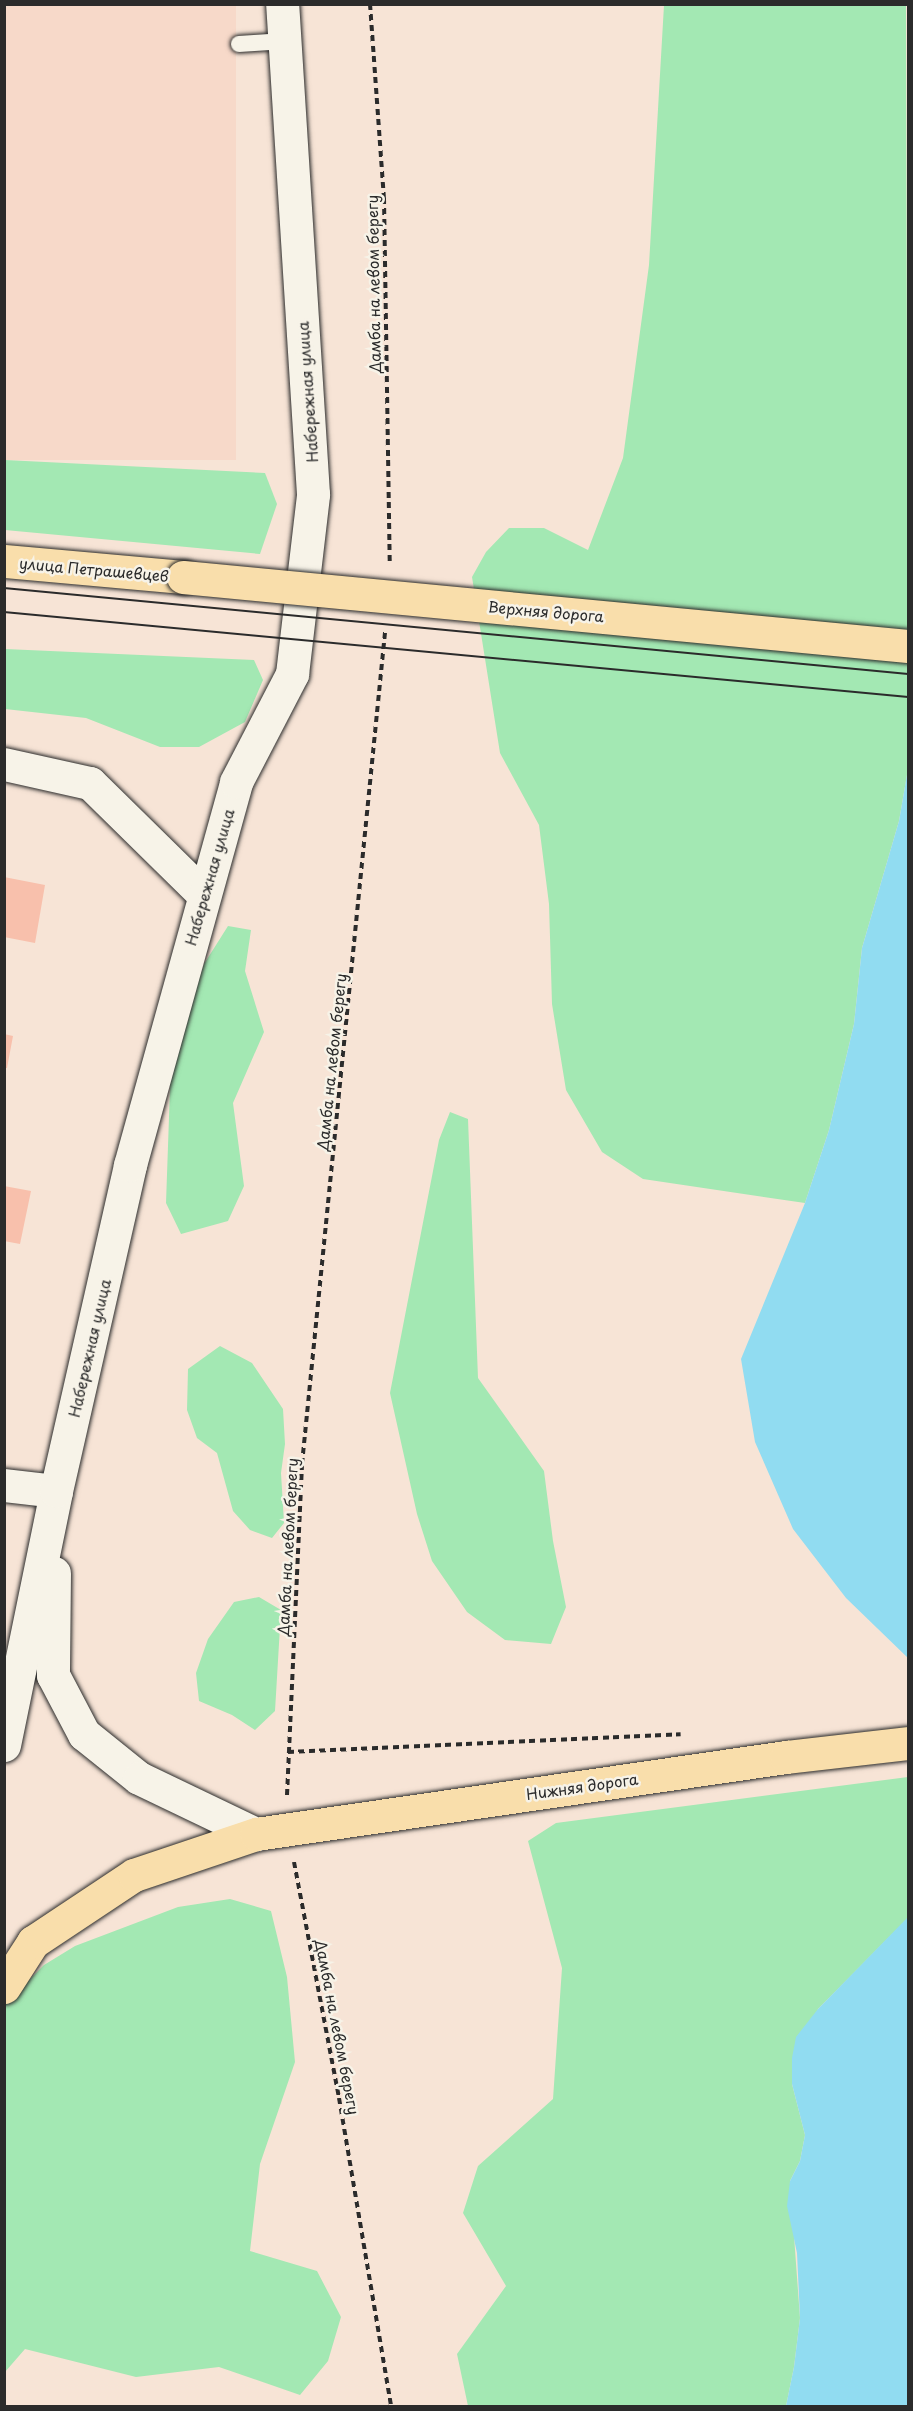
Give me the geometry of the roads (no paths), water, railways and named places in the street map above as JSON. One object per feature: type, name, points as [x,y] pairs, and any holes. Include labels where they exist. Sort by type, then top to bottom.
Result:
[{"type":"main road","name":"Набережная улица","points":[[4,1745],[56,1491],[130,1165],[203,894],[236,782],[292,674],[313,494],[282,4]]},
{"type":"main road","name":"улица Петрашевцев","points":[[4,561],[183,577]]},
{"type":"main road","name":"Верхняя дорога","points":[[183,577],[909,646]]},
{"type":"main road","points":[[4,764],[90,783],[203,894]]},
{"type":"main road","points":[[4,1485],[56,1491],[53,1675],[84,1734],[139,1778],[256,1834]]},
{"type":"main road","name":"Нижняя дорога","points":[[4,1987],[33,1942],[134,1875],[256,1834],[786,1757],[909,1743]]},
{"type":"lane","points":[[239,44],[285,41]]},
{"type":"water","points":[[908,769],[908,1658],[846,1598],[793,1529],[755,1442],[741,1359],[805,1203],[829,1130],[854,1024],[862,948],[899,821]]},
{"type":"water","points":[[908,1917],[908,2406],[786,2406],[800,2318],[797,2253],[787,2206],[790,2181],[800,2161],[805,2135],[792,2084],[792,2058],[796,2037],[818,2009]]},
{"type":"tram line","points":[[4,588],[908,674]]},
{"type":"tram line","points":[[4,612],[908,697]]}]
